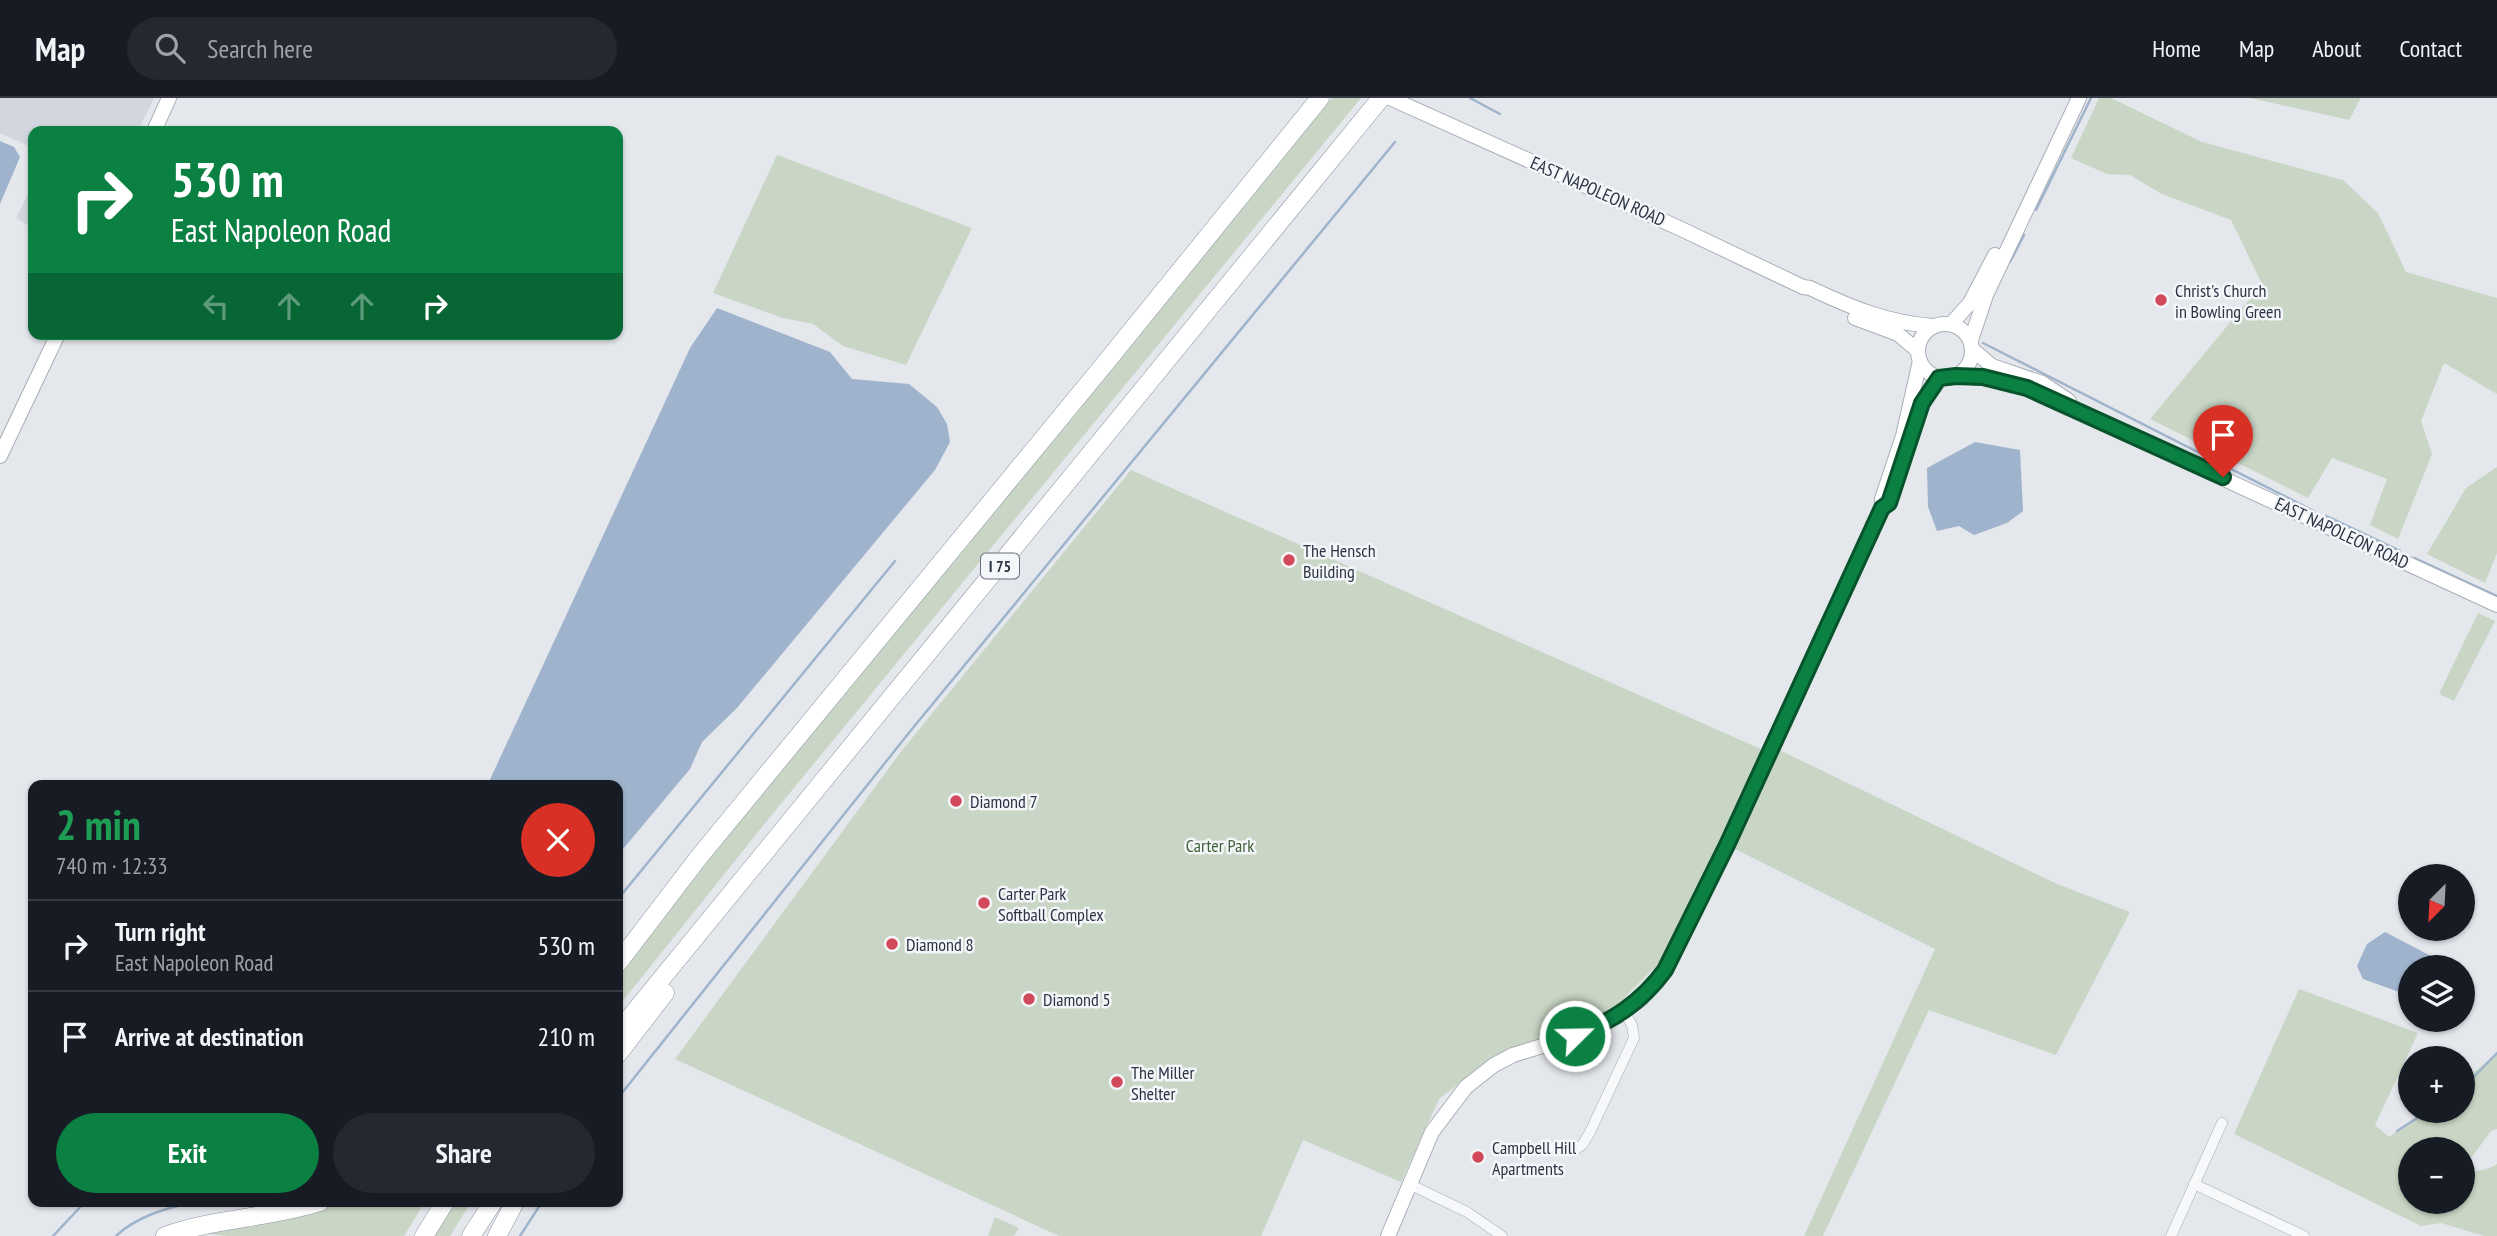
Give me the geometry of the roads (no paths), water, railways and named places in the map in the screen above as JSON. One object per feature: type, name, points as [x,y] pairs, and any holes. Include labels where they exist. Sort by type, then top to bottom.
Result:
[{"type":"highway","name":"I 75","points":[[623,956],[699,857],[1320,98]]},
{"type":"highway","name":"I 75","points":[[623,1026],[1381,98]]},
{"type":"highway","points":[[623,941],[699,857]]},
{"type":"highway","points":[[623,1048],[675,980],[734,890]]},
{"type":"highway","points":[[165,1236],[302,1207]]},
{"type":"highway","points":[[424,1236],[441,1207]]},
{"type":"highway","points":[[471,1236],[490,1207]]},
{"type":"highway","points":[[497,1236],[512,1207]]},
{"type":"main road","points":[[156,126],[169,98]]},
{"type":"main road","name":"EAST NAPOLEON ROAD","points":[[1390,98],[1803,287],[1869,314],[1933,326]]},
{"type":"main road","points":[[1919,356],[1928,373],[1939,378],[1956,376],[1968,365],[1986,295],[2079,98]]},
{"type":"main road","points":[[1388,1236],[1436,1126],[1452,1103],[1477,1078],[1513,1055],[1596,1028],[1624,1012],[1652,988],[1676,951],[1882,508],[1882,499],[1903,436],[1921,340],[1933,326],[1952,323],[1970,303],[1996,253],[2012,237]]},
{"type":"main road","name":"EAST NAPOLEON ROAD","points":[[1803,287],[1808,294],[1839,312],[1898,334],[1919,356]]},
{"type":"main road","points":[[1952,323],[1964,330],[1972,344]]},
{"type":"main road","points":[[0,456],[55,340]]},
{"type":"main road","name":"EAST NAPOLEON ROAD","points":[[1972,344],[1992,366],[2028,377],[2052,389],[2070,402],[2073,408]]},
{"type":"main road","name":"EAST NAPOLEON ROAD","points":[[1956,376],[2010,382],[2073,408],[2497,605]]},
{"type":"main road","points":[[1882,508],[1889,503],[1922,403],[1939,378]]},
{"type":"street","points":[[1553,1147],[1574,1150],[1583,1144],[1590,1132],[1634,1038],[1632,1025],[1624,1012]]},
{"type":"street","points":[[2171,1236],[2222,1123]]},
{"type":"street","points":[[2194,1184],[2304,1236]]},
{"type":"street","points":[[1410,1185],[1468,1212],[1502,1236]]},
{"type":"water","points":[[0,141],[14,147],[20,157],[0,204]]},
{"type":"water","points":[[717,308],[830,352],[852,379],[909,384],[937,407],[947,424],[950,442],[935,470],[737,708],[702,742],[690,769],[623,849],[623,780],[490,780],[690,348]]},
{"type":"water","points":[[1975,442],[2020,450],[2023,511],[2007,523],[1974,535],[1959,526],[1937,531],[1928,507],[1927,468]]},
{"type":"water","points":[[2385,932],[2398,939],[2398,942],[2404,942],[2429,955],[2398,955],[2398,992],[2363,979],[2357,966],[2367,944]]},
{"type":"waterway","points":[[1470,98],[1500,114]]},
{"type":"waterway","points":[[2036,210],[2091,98]]},
{"type":"waterway","points":[[623,1092],[912,729],[1395,142]]},
{"type":"waterway","points":[[2010,262],[2024,235]]},
{"type":"waterway","points":[[1983,343],[2314,511]]},
{"type":"waterway","points":[[2326,516],[2400,551]]},
{"type":"waterway","points":[[2414,558],[2497,596]]},
{"type":"waterway","points":[[623,893],[895,561]]},
{"type":"waterway","points":[[2475,1076],[2497,1053]]},
{"type":"waterway","points":[[2397,1131],[2409,1123]]},
{"type":"waterway","points":[[53,1236],[80,1207]]},
{"type":"waterway","points":[[116,1236],[143,1218],[175,1207]]},
{"type":"waterway","points":[[520,1236],[539,1207]]},
{"type":"place","name":"Christ's Church in Bowling Green","points":[[2161,300]]},
{"type":"place","name":"The Hensch Building","points":[[1289,560]]},
{"type":"place","name":"Diamond 7","points":[[956,801]]},
{"type":"place","name":"Carter Park Softball Complex","points":[[984,903]]},
{"type":"place","name":"Diamond 8","points":[[892,944]]},
{"type":"place","name":"Diamond 5","points":[[1029,999]]},
{"type":"place","name":"The Miller Shelter","points":[[1117,1082]]},
{"type":"place","name":"Campbell Hill Apartments","points":[[1478,1157]]},
{"type":"park label","name":"Carter Park","points":[[1220,845]]}]
